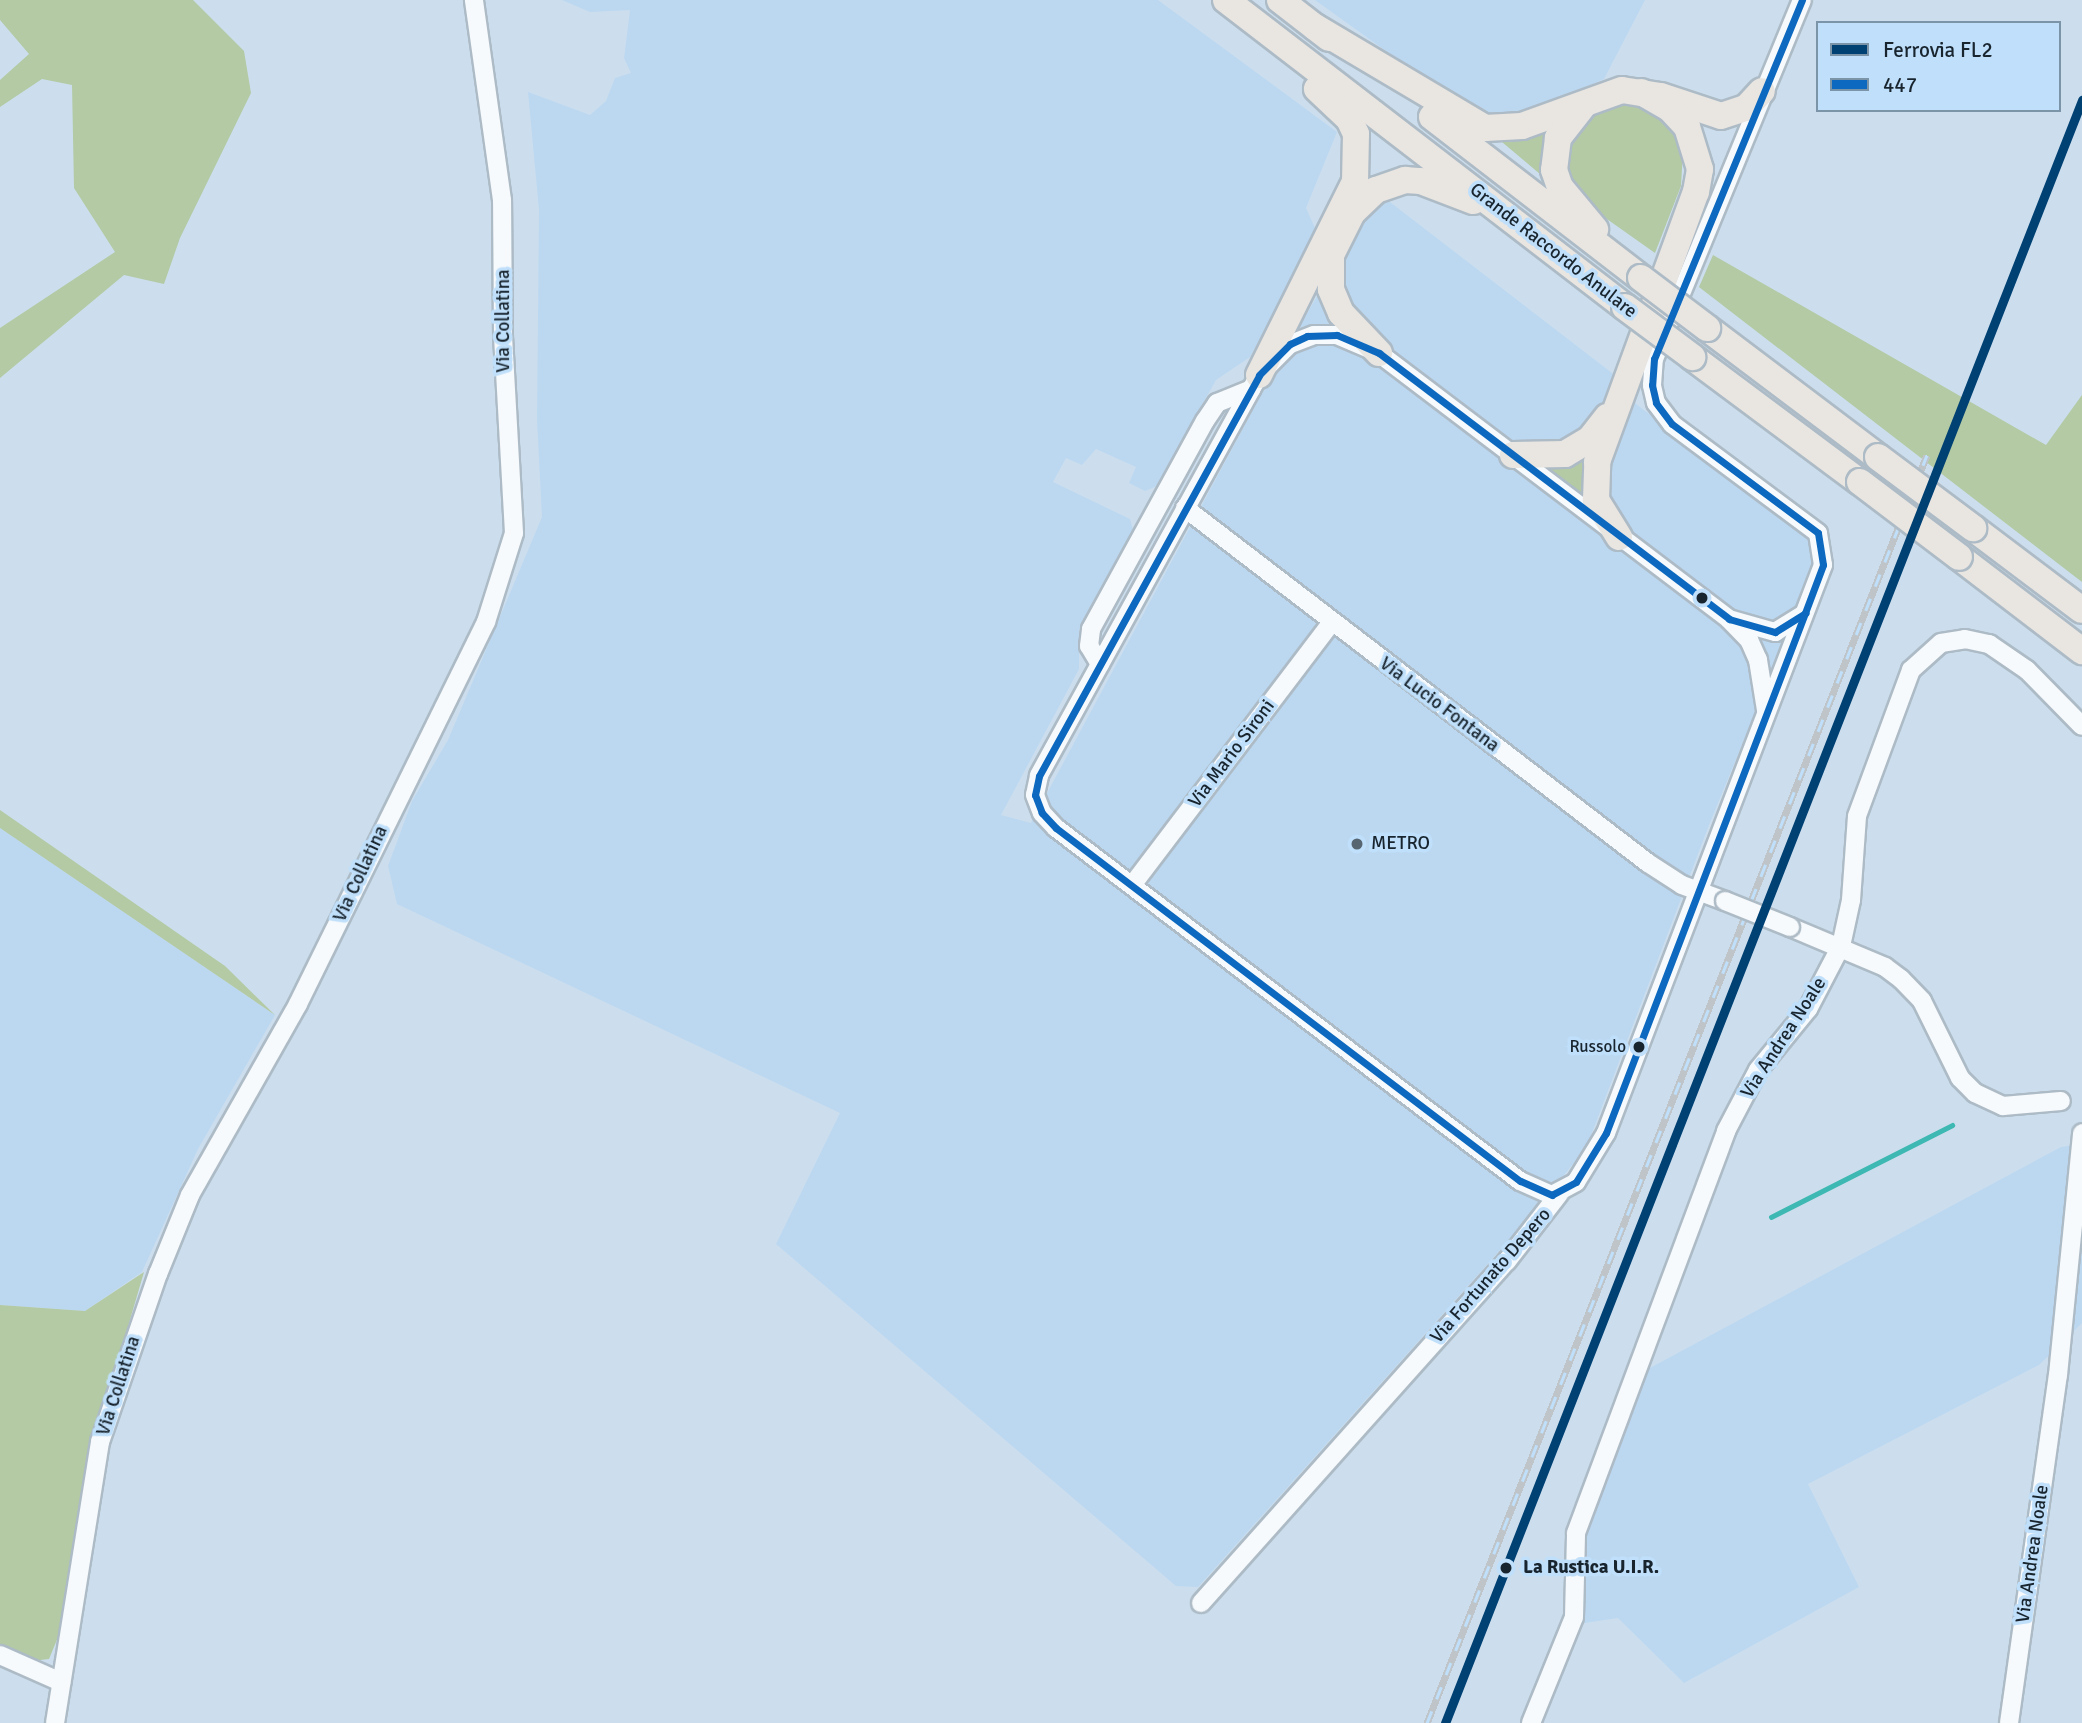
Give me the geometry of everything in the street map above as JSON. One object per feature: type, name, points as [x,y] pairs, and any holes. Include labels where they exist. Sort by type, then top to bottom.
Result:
[{"type":"highway","name":"Grande Raccordo Anulare","points":[[1226,0],[1625,307],[2082,651]]},
{"type":"highway","points":[[1226,0],[1349,119],[1358,147],[1348,202],[1255,382]]},
{"type":"highway","name":"Grande Raccordo Anulare","points":[[1280,0],[1707,328],[2082,610]]},
{"type":"highway","points":[[1315,27],[1479,127],[1522,126],[1622,90],[1641,92],[1721,116],[1746,108],[1762,91]]},
{"type":"highway","points":[[1619,537],[1601,512],[1594,490],[1597,463],[1616,404],[1685,223],[1700,169],[1687,127],[1669,108],[1641,92]]},
{"type":"highway","points":[[1587,102],[1558,138],[1555,175],[1634,272]]},
{"type":"highway","points":[[1379,353],[1341,313],[1332,296],[1329,270],[1333,247],[1346,223],[1376,190],[1398,181],[1421,181],[1496,213],[1543,244]]},
{"type":"highway","points":[[1513,455],[1554,456],[1574,450],[1596,433],[1616,404]]},
{"type":"street","name":"Via Collatina","points":[[55,1723],[100,1441],[158,1274],[190,1195],[298,1004],[486,622],[514,533],[503,336],[502,200],[474,0]]},
{"type":"street","points":[[1559,1194],[1581,1177],[1600,1145],[1823,565],[1818,533],[1672,425],[1656,403],[1652,385],[1654,359],[1762,91],[1802,0]]},
{"type":"street","points":[[1255,382],[1217,403],[1205,421],[1091,629],[1089,646],[1100,664],[1255,382],[1290,344],[1307,336],[1337,335],[1379,353],[1730,619],[1749,640],[1758,660],[1766,710]]},
{"type":"street","name":"Via Lucio Fontana","points":[[1185,509],[1648,863],[1699,892],[1841,946]]},
{"type":"street","points":[[1730,619],[1775,632],[1805,613]]},
{"type":"street","name":"Via Mario Sironi","points":[[1133,884],[1331,623]]},
{"type":"street","name":"Via Andrea Noale","points":[[1531,1723],[1574,1617],[1576,1533],[1726,1131],[1758,1070],[1808,1009],[1841,946],[1849,916],[1855,834],[1864,791],[1905,681],[1928,650],[1952,640],[1989,644],[2027,670],[2082,726]]},
{"type":"street","name":"Via Fortunato Depero","points":[[1100,664],[1039,776],[1035,795],[1048,821],[1520,1181],[1544,1194],[1559,1194]]},
{"type":"street","points":[[1841,946],[1885,967],[1909,986],[1927,1010],[1960,1078],[1975,1093],[2003,1106],[2061,1101]]},
{"type":"street","name":"Via Andrea Noale","points":[[2008,1723],[2058,1375],[2082,1133]]},
{"type":"street","name":"Via Fortunato Depero","points":[[1201,1604],[1507,1261],[1559,1194]]},
{"type":"street","points":[[0,1655],[61,1682]]},
{"type":"shaded area","points":[[562,0],[1158,0],[1337,132],[1306,208],[1318,235],[1250,357],[1216,380],[1157,486],[1145,491],[1129,483],[1136,467],[1096,449],[1082,465],[1066,458],[1053,482],[1130,519],[1133,530],[1079,630],[1079,669],[1001,815],[1031,823],[1275,369],[1364,215],[1386,199],[1612,373],[1632,401],[1799,527],[1810,542],[1814,561],[1807,587],[1709,825],[1587,1146],[1543,1202],[1198,1587],[1176,1586],[776,1244],[840,1113],[397,904],[388,866],[412,801],[448,740],[542,517],[537,420],[539,210],[528,92],[590,115],[606,101],[615,78],[631,73],[624,58],[630,10],[590,12]]},
{"type":"shaded area","points":[[1315,0],[1645,0],[1604,79],[1512,120],[1475,115]]},
{"type":"shaded area","points":[[0,828],[275,1015],[198,1149],[142,1272],[85,1311],[0,1305]]},
{"type":"shaded area","points":[[2082,1144],[2082,1323],[2039,1365],[1808,1484],[1859,1587],[1684,1683],[1618,1618],[1571,1625],[1573,1551],[1635,1376],[2061,1147]]},
{"type":"green space","points":[[0,0],[193,0],[244,51],[251,93],[180,238],[164,284],[124,275],[0,378],[0,328],[115,252],[74,188],[72,85],[42,79],[0,107],[0,80],[29,54],[0,20]]},
{"type":"green space","points":[[1621,101],[1651,108],[1674,129],[1683,150],[1681,186],[1655,253],[1580,200],[1565,176],[1564,154],[1580,117]]},
{"type":"green space","points":[[1550,129],[1547,180],[1502,142],[1529,139]]},
{"type":"green space","points":[[1713,255],[2046,445],[2082,395],[2082,582],[1699,287]]},
{"type":"green space","points":[[1593,446],[1583,495],[1541,463]]},
{"type":"green space","points":[[0,810],[225,966],[275,1015],[0,828]]},
{"type":"green space","points":[[144,1272],[93,1446],[66,1618],[49,1659],[31,1661],[0,1644],[0,1305],[85,1311]]},
{"type":"waterway","points":[[1771,1217],[1952,1125]]},
{"type":"railway","points":[[1427,1723],[1927,455]]},
{"type":"rail line","name":"FL2","points":[[1445,1723],[2082,100]]},
{"type":"transit line","name":"447","points":[[1802,0],[1654,359],[1652,385],[1656,403],[1672,424],[1818,533],[1823,565],[1805,613]]},
{"type":"transit line","name":"447","points":[[1337,335],[1379,353],[1729,619],[1775,632],[1805,613],[1606,1133],[1576,1182],[1552,1195],[1520,1181],[1056,828],[1042,813],[1035,795],[1039,776],[1259,375],[1290,344],[1307,336],[1337,335]]},
{"type":"place","name":"METRO","points":[[1357,844]]},
{"type":"place","name":"Russolo","points":[[1639,1047]]},
{"type":"place","name":"La Rustica U.I.R.","points":[[1506,1568]]}]
